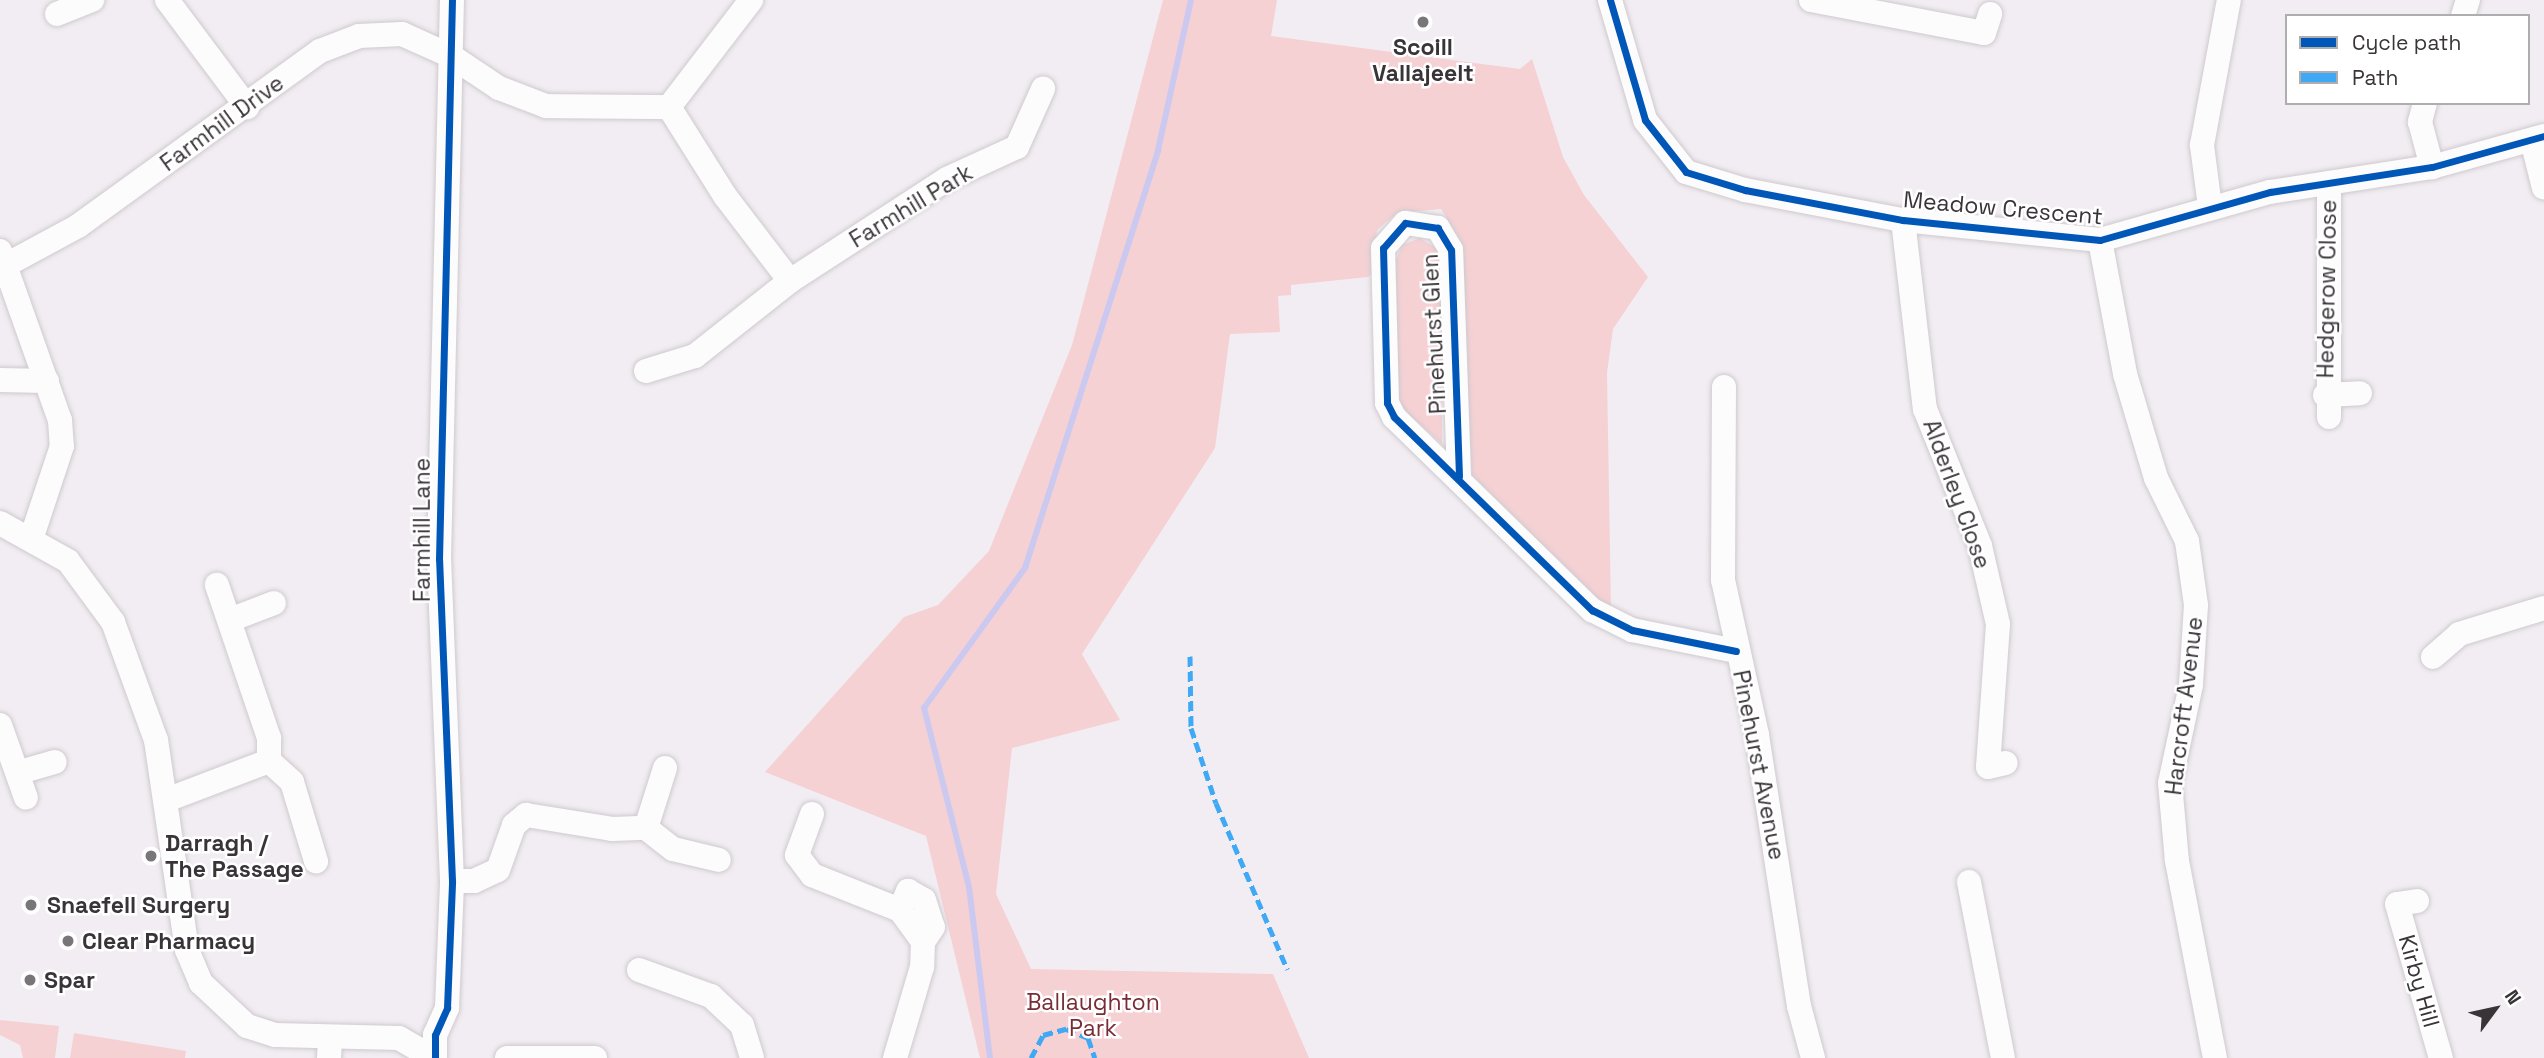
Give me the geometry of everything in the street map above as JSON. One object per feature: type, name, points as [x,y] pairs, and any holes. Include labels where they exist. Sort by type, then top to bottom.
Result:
[{"type":"street","points":[[57,14],[92,0]]},
{"type":"street","points":[[167,0],[247,107]]},
{"type":"street","name":"Farmhill Lane","points":[[434,1058],[435,1035],[447,1008],[452,881],[439,559],[452,0]]},
{"type":"street","points":[[669,107],[751,0]]},
{"type":"street","name":"Meadow Crescent","points":[[1610,0],[1645,120],[1686,172],[1745,190],[1903,220],[2100,240],[2210,207],[2329,183],[2432,167],[2538,138]]},
{"type":"street","points":[[1811,0],[1984,33],[1990,15]]},
{"type":"street","points":[[2210,207],[2202,145],[2229,0]]},
{"type":"street","name":"Farmhill Drive","points":[[3,257],[78,226],[247,107],[320,51],[359,36],[402,34],[451,56]]},
{"type":"street","points":[[451,56],[499,89],[546,106],[669,107]]},
{"type":"street","name":"Farmhill Park","points":[[646,371],[695,356],[790,281],[947,179],[1017,147],[1043,89]]},
{"type":"street","points":[[2424,105],[2420,122],[2432,167]]},
{"type":"street","points":[[669,107],[725,196],[790,281]]},
{"type":"street","points":[[2538,138],[2544,188]]},
{"type":"street","name":"Hedgerow Close","points":[[2329,183],[2327,406],[2360,393]]},
{"type":"street","name":"Alderley Close","points":[[1903,220],[1925,409],[1980,546],[1998,624],[1988,767]]},
{"type":"street","name":"Pinehurst Glen","points":[[1460,475],[1451,250],[1438,228],[1405,223],[1383,248],[1387,403],[1394,417],[1460,475],[1574,595],[1608,620],[1737,651]]},
{"type":"street","name":"Harcroft Avenue","points":[[2100,240],[2125,374],[2156,478],[2188,541],[2196,605],[2191,685],[2170,783],[2177,861],[2214,1058]]},
{"type":"street","points":[[3,257],[47,381],[62,446],[32,536]]},
{"type":"street","points":[[0,380],[47,381]]},
{"type":"street","name":"Pinehurst Avenue","points":[[1724,387],[1721,561],[1813,1058]]},
{"type":"street","points":[[0,523],[32,536],[68,561],[113,622],[147,709],[169,799],[187,950],[201,983],[247,1026],[329,1047],[399,1038],[434,1058]]},
{"type":"street","points":[[216,585],[269,738],[269,761],[292,782],[316,861]]},
{"type":"street","points":[[230,620],[274,603]]},
{"type":"street","points":[[2433,657],[2459,634],[2544,608]]},
{"type":"street","points":[[0,725],[20,772],[26,798]]},
{"type":"street","points":[[169,799],[269,761]]},
{"type":"street","points":[[20,772],[55,762]]},
{"type":"street","points":[[646,828],[665,768]]},
{"type":"street","points":[[812,814],[797,855],[811,875],[900,910],[923,942],[922,967],[895,1058]]},
{"type":"street","points":[[452,881],[474,881],[498,870],[514,825],[526,815],[612,830],[646,828],[673,849],[719,860]]},
{"type":"street","points":[[1969,882],[2003,1058]]},
{"type":"street","name":"Kirby Hill","points":[[2398,903],[2441,1058]]},
{"type":"street","points":[[639,970],[711,996],[741,1025],[752,1058]]},
{"type":"street","points":[[507,1058],[595,1058]]},
{"type":"green space","name":"Ballaughton Park","points":[[1163,0],[1277,0],[1271,36],[1520,69],[1532,59],[1563,157],[1584,195],[1648,277],[1613,329],[1607,373],[1611,611],[1472,475],[1461,241],[1441,209],[1397,213],[1377,230],[1374,272],[1368,277],[1291,285],[1291,295],[1278,296],[1280,332],[1230,334],[1215,448],[1082,654],[1120,720],[1012,748],[996,894],[1031,969],[1273,974],[1309,1058],[980,1058],[926,836],[765,772],[904,617],[938,605],[989,551],[1072,345]]},
{"type":"green space","points":[[1420,238],[1441,251],[1442,444],[1398,405],[1396,260],[1402,245]]},
{"type":"green space","points":[[0,1020],[59,1026],[55,1058],[23,1058],[20,1045],[0,1035]]},
{"type":"green space","points":[[74,1033],[186,1051],[185,1058],[70,1058]]},
{"type":"waterway","points":[[990,1058],[969,887],[924,708],[1025,568],[1158,150],[1191,0]]},
{"type":"marked path","points":[[1190,656],[1191,728],[1216,803],[1287,969]]},
{"type":"marked path","points":[[1031,1058],[1043,1035],[1066,1029],[1088,1038],[1095,1058]]},
{"type":"cycle path","points":[[435,1058],[435,1035],[447,1008],[452,881],[439,559],[452,0]]},
{"type":"cycle path","points":[[1610,0],[1645,120],[1686,172],[1745,190],[1903,220],[2100,240],[2270,192],[2432,167],[2544,136]]},
{"type":"cycle path","points":[[1459,476],[1451,250],[1438,228],[1405,223],[1383,248],[1387,403],[1394,417],[1592,610],[1632,630],[1736,651]]},
{"type":"place","name":"Scoill Vallajeelt","points":[[1423,22]]},
{"type":"place","name":"Darragh / The Passage","points":[[151,856]]},
{"type":"place","name":"Snaefell Surgery","points":[[31,905]]},
{"type":"place","name":"Clear Pharmacy","points":[[68,941]]},
{"type":"place","name":"Spar","points":[[30,980]]}]
